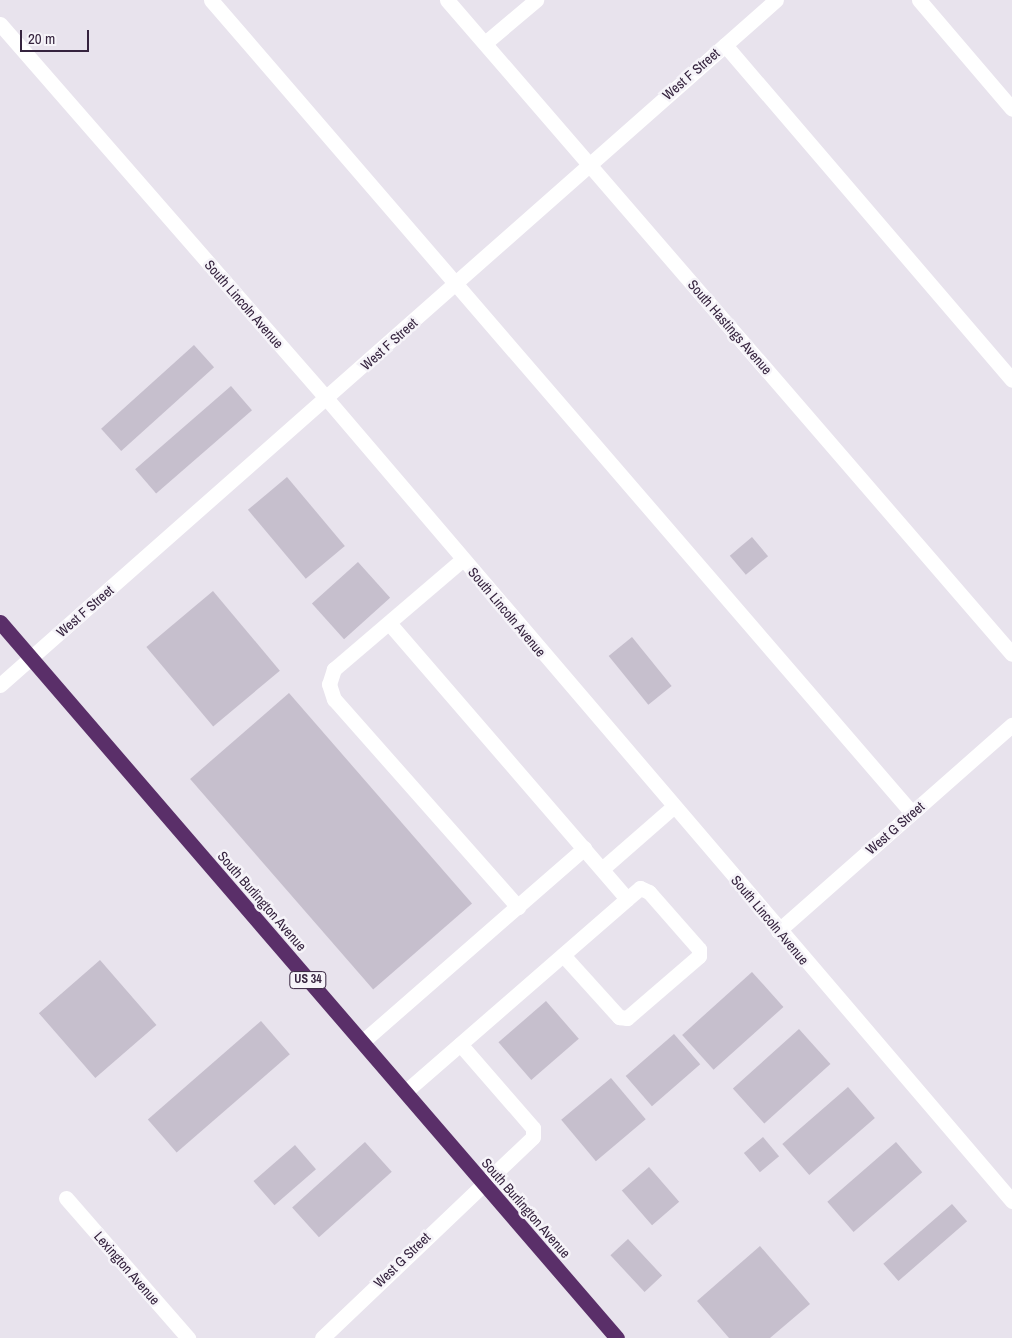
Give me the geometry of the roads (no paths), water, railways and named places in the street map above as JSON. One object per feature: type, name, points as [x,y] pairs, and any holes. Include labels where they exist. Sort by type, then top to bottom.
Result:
[{"type":"highway","name":"South Burlington Avenue","points":[[0,622],[617,1338]]},
{"type":"street","points":[[211,0],[912,813]]},
{"type":"street","name":"South Hastings Avenue","points":[[447,0],[1012,654]]},
{"type":"street","points":[[485,44],[536,0]]},
{"type":"street","name":"West F Street","points":[[0,685],[327,399],[588,165],[776,0]]},
{"type":"street","points":[[919,0],[1012,109]]},
{"type":"street","name":"South Lincoln Avenue","points":[[0,24],[327,399],[778,931],[1012,1201]]},
{"type":"street","points":[[725,45],[1012,380]]},
{"type":"street","points":[[463,559],[334,669],[329,684],[334,699],[518,907]]},
{"type":"street","points":[[389,623],[628,899]]},
{"type":"street","name":"West G Street","points":[[778,931],[1012,725]]},
{"type":"street","points":[[602,869],[673,807]]},
{"type":"street","points":[[362,1042],[584,848]]},
{"type":"street","points":[[405,1092],[640,888],[648,892],[699,949],[699,956],[627,1018],[619,1017],[563,955]]},
{"type":"street","name":"West G Street","points":[[322,1338],[482,1182],[533,1137],[533,1128],[460,1044]]},
{"type":"street","name":"Lexington Avenue","points":[[66,1198],[188,1338]]}]
